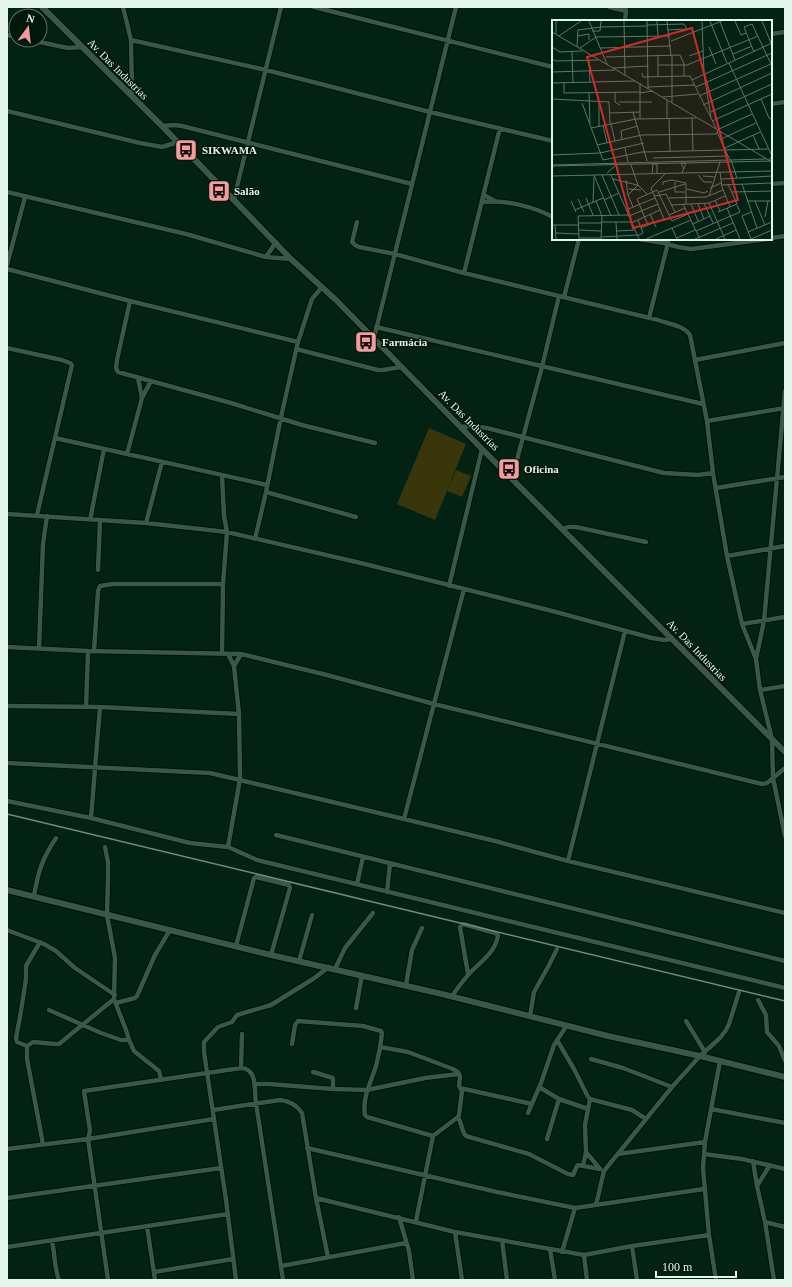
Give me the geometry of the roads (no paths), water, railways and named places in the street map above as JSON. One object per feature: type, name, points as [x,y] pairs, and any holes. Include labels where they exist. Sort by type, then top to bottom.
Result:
[{"type":"main road","name":"Av. Das Industrias","points":[[42,7],[162,126],[291,259],[374,338],[482,449],[785,752]]},
{"type":"main road","points":[[7,890],[271,955],[452,996],[616,1037],[703,1054],[720,1061],[785,1077]]},
{"type":"street","points":[[123,7],[131,40],[132,96]]},
{"type":"street","points":[[234,199],[281,7]]},
{"type":"street","points":[[314,7],[552,67]]},
{"type":"street","points":[[374,338],[456,7]]},
{"type":"street","points":[[609,7],[626,9],[625,20]]},
{"type":"street","points":[[772,34],[785,32]]},
{"type":"street","points":[[131,40],[266,70],[430,112],[552,141]]},
{"type":"street","points":[[48,44],[68,48],[82,47]]},
{"type":"street","points":[[772,104],[785,102]]},
{"type":"street","points":[[7,111],[145,144],[162,146],[179,144]]},
{"type":"street","points":[[162,126],[175,124],[412,184]]},
{"type":"street","points":[[464,273],[500,128]]},
{"type":"street","points":[[772,184],[785,183]]},
{"type":"street","points":[[7,192],[186,234],[266,257],[291,259]]},
{"type":"street","points":[[484,195],[495,201]]},
{"type":"street","points":[[7,265],[25,197]]},
{"type":"street","points":[[482,202],[495,201],[516,204],[552,217]]},
{"type":"street","points":[[357,222],[352,242],[359,247],[395,254],[464,273],[649,318],[686,330],[690,335],[706,421],[727,556],[742,624],[756,659],[760,690],[772,739],[773,778],[785,833]]},
{"type":"street","points":[[772,238],[785,236]]},
{"type":"street","points":[[564,297],[579,240]]},
{"type":"street","points":[[648,240],[669,242],[678,247],[691,249],[759,240]]},
{"type":"street","points":[[266,257],[276,242]]},
{"type":"street","points":[[649,318],[669,242]]},
{"type":"street","points":[[7,269],[298,342]]},
{"type":"street","points":[[255,539],[298,342],[312,299],[322,287]]},
{"type":"street","points":[[512,478],[542,367],[558,296]]},
{"type":"street","points":[[130,301],[116,368],[118,372],[281,417],[302,425],[375,443]]},
{"type":"street","points":[[376,327],[703,404]]},
{"type":"street","points":[[695,360],[785,343]]},
{"type":"street","points":[[7,348],[72,364],[37,515]]},
{"type":"street","points":[[296,350],[378,370],[402,367]]},
{"type":"street","points":[[138,378],[142,398]]},
{"type":"street","points":[[127,454],[142,398],[151,381]]},
{"type":"street","points":[[756,659],[764,621],[785,391]]},
{"type":"street","points":[[706,421],[784,408]]},
{"type":"street","points":[[461,427],[481,427],[664,473],[698,475],[713,473]]},
{"type":"street","points":[[55,438],[268,485]]},
{"type":"street","points":[[90,520],[104,449]]},
{"type":"street","points":[[449,586],[482,449]]},
{"type":"street","points":[[146,523],[162,462]]},
{"type":"street","points":[[222,475],[224,516],[227,532],[223,584],[225,654],[234,666],[239,714],[240,779],[228,847]]},
{"type":"street","points":[[716,488],[785,477]]},
{"type":"street","points":[[266,492],[356,517]]},
{"type":"street","points":[[7,514],[146,523],[227,532],[464,589],[626,631],[660,639],[672,639]]},
{"type":"street","points":[[39,648],[43,544],[47,516]]},
{"type":"street","points":[[98,570],[100,521]]},
{"type":"street","points":[[563,529],[568,527],[576,527],[646,542]]},
{"type":"street","points":[[727,556],[785,546]]},
{"type":"street","points":[[94,651],[98,591],[99,587],[102,585],[223,584]]},
{"type":"street","points":[[404,819],[464,589]]},
{"type":"street","points":[[742,624],[785,617]]},
{"type":"street","points":[[568,861],[626,631]]},
{"type":"street","points":[[7,646],[88,651],[241,654],[327,675],[434,704],[762,784],[773,778],[785,768]]},
{"type":"street","points":[[86,707],[88,651]]},
{"type":"street","points":[[234,666],[241,654]]},
{"type":"street","points":[[760,690],[785,686]]},
{"type":"street","points":[[7,706],[100,707],[239,714]]},
{"type":"street","points":[[91,818],[100,707]]},
{"type":"street","points":[[7,764],[210,773],[495,841],[568,861],[785,913]]},
{"type":"street","points":[[7,801],[91,818],[190,843],[228,847],[257,860],[785,988]]},
{"type":"street","points":[[276,835],[785,961]]},
{"type":"street","points":[[34,896],[42,862],[56,838]]},
{"type":"street","points":[[105,847],[108,862],[107,915],[115,958],[115,999],[134,1051],[159,1071],[161,1079]]},
{"type":"street","points":[[356,884],[363,857]]},
{"type":"street","points":[[387,892],[390,864]]},
{"type":"street","points":[[236,946],[254,878],[256,877],[281,882],[289,885],[290,888],[271,955]]},
{"type":"street","points":[[236,1280],[228,1214],[203,1045],[204,1042],[218,1027],[232,1022],[234,1017],[239,1014],[271,1005],[332,968],[345,948],[373,913]]},
{"type":"street","points":[[299,961],[312,915]]},
{"type":"street","points":[[452,996],[468,974],[489,954],[496,944],[498,935],[488,930],[463,924],[460,927],[468,974]]},
{"type":"street","points":[[406,985],[412,950],[422,928]]},
{"type":"street","points":[[7,930],[40,942],[56,951],[115,999]]},
{"type":"street","points":[[27,1046],[33,1042],[59,1044],[115,999],[135,998],[152,960],[170,930]]},
{"type":"street","points":[[27,1046],[17,1042],[16,1038],[26,979],[26,966],[40,942]]},
{"type":"street","points":[[530,1016],[534,992],[557,949]]},
{"type":"street","points":[[356,1008],[362,975]]},
{"type":"street","points":[[596,1205],[602,1170],[618,1154],[672,1087],[720,1038],[729,1024],[738,992]]},
{"type":"street","points":[[758,1000],[766,1015],[768,1032],[779,1046],[785,1061]]},
{"type":"street","points":[[49,1010],[116,1039],[129,1040]]},
{"type":"street","points":[[292,1044],[295,1024],[300,1021],[363,1026],[379,1030],[382,1033],[380,1047],[376,1065],[367,1090],[364,1112],[367,1117],[433,1136]]},
{"type":"street","points":[[686,1021],[703,1054]]},
{"type":"street","points":[[528,1113],[557,1040],[567,1025]]},
{"type":"street","points":[[241,1068],[242,1034]]},
{"type":"street","points":[[557,1040],[590,1099],[632,1110],[646,1119]]},
{"type":"street","points":[[27,1046],[27,1060],[43,1144]]},
{"type":"street","points":[[380,1047],[408,1052],[453,1069],[459,1074]]},
{"type":"street","points":[[591,1060],[623,1068],[672,1087]]},
{"type":"street","points":[[715,1280],[704,1189],[703,1168],[705,1142],[720,1061]]},
{"type":"street","points":[[108,1280],[100,1233],[88,1139],[90,1131],[84,1091],[247,1068],[253,1075],[283,1280]]},
{"type":"street","points":[[313,1072],[333,1078],[333,1089]]},
{"type":"street","points":[[254,1084],[367,1090],[425,1078],[459,1074]]},
{"type":"street","points":[[459,1074],[459,1086],[462,1095],[458,1117],[464,1134],[469,1137],[528,1154],[568,1174],[572,1175],[577,1166],[602,1170]]},
{"type":"street","points":[[539,1087],[560,1099],[588,1109]]},
{"type":"street","points":[[460,1088],[532,1104]]},
{"type":"street","points":[[547,1139],[560,1099]]},
{"type":"street","points":[[583,1166],[586,1152],[585,1125],[590,1099]]},
{"type":"street","points":[[213,1110],[282,1100],[299,1108],[302,1112],[307,1148],[328,1257]]},
{"type":"street","points":[[711,1109],[785,1123]]},
{"type":"street","points":[[416,1221],[433,1136],[458,1117]]},
{"type":"street","points":[[7,1149],[88,1139],[214,1119]]},
{"type":"street","points":[[618,1154],[705,1142]]},
{"type":"street","points":[[307,1148],[502,1193],[575,1208],[704,1189]]},
{"type":"street","points":[[586,1152],[602,1170]]},
{"type":"street","points":[[704,1154],[753,1161],[785,1169]]},
{"type":"street","points":[[753,1161],[765,1222],[774,1280]]},
{"type":"street","points":[[757,1186],[770,1165]]},
{"type":"street","points":[[7,1198],[221,1168]]},
{"type":"street","points":[[316,1198],[416,1221],[455,1232],[584,1255],[632,1246],[709,1235]]},
{"type":"street","points":[[562,1252],[575,1208]]},
{"type":"street","points":[[7,1247],[228,1214]]},
{"type":"street","points":[[399,1217],[410,1255],[413,1280]]},
{"type":"street","points":[[765,1222],[785,1227]]},
{"type":"street","points":[[147,1226],[155,1280]]},
{"type":"street","points":[[455,1232],[462,1280]]},
{"type":"street","points":[[502,1240],[507,1280]]},
{"type":"street","points":[[52,1241],[55,1253],[55,1269],[59,1280]]},
{"type":"street","points":[[281,1266],[406,1243]]},
{"type":"street","points":[[632,1246],[637,1280]]},
{"type":"street","points":[[550,1249],[556,1280]]},
{"type":"street","points":[[584,1255],[587,1280]]},
{"type":"street","points":[[154,1272],[234,1259]]},
{"type":"railway","points":[[7,814],[785,1001]]},
{"type":"place","name":"SIKWAMA","points":[[186,150]]},
{"type":"place","name":"Salão","points":[[219,191]]},
{"type":"place","name":"Farmácia","points":[[366,342]]},
{"type":"place","name":"Oficina","points":[[509,469]]}]
